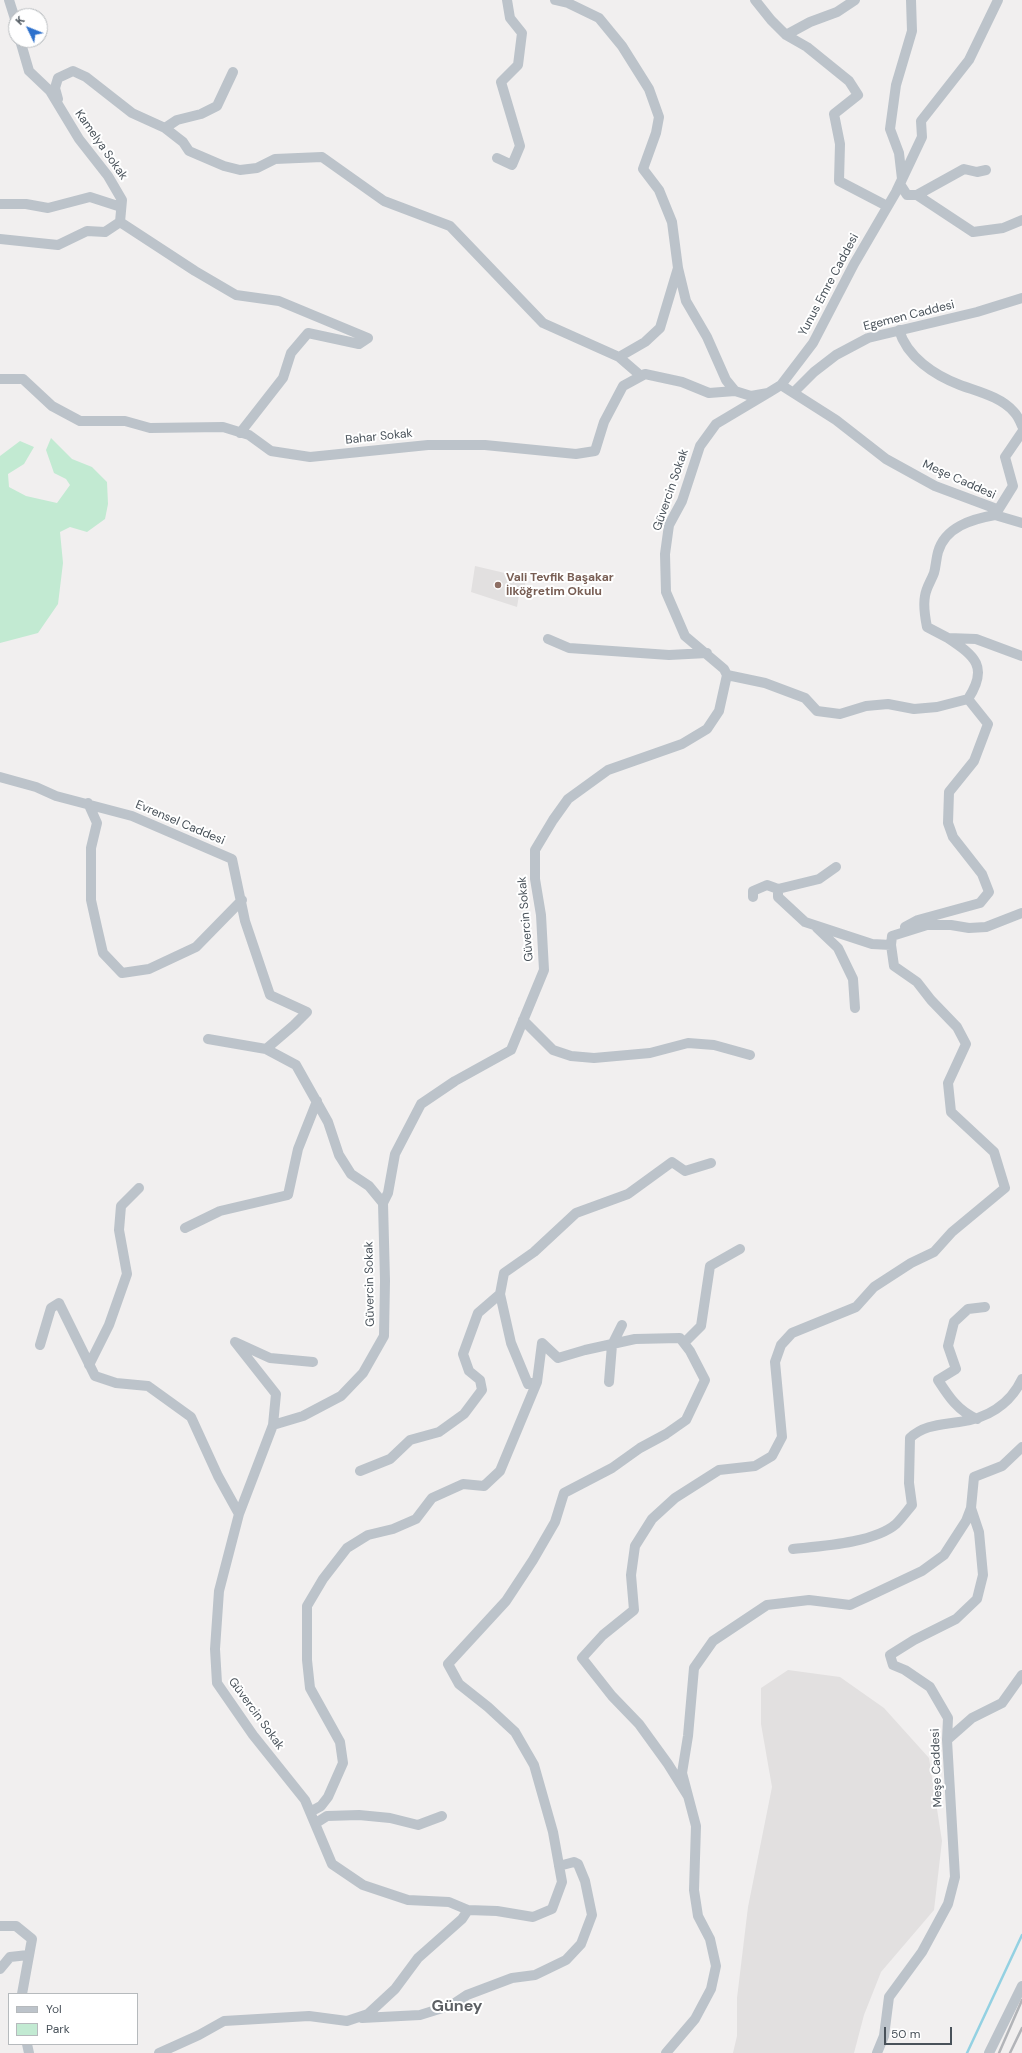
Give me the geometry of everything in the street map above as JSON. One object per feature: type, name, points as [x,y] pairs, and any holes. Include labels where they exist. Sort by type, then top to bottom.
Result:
[{"type":"street","points":[[497,158],[512,165],[520,146],[501,82],[518,65],[522,33],[510,18],[507,0]]},
{"type":"street","points":[[555,0],[568,3],[599,18],[622,46],[649,89],[658,117],[656,133],[643,169],[659,190],[672,222],[678,268],[686,301],[708,337],[726,380],[735,391]]},
{"type":"street","points":[[755,0],[771,20],[786,35],[807,47],[849,81],[858,95],[834,114],[840,144],[840,181],[887,206]]},
{"type":"street","points":[[786,35],[810,22],[837,12],[855,0]]},
{"type":"street","points":[[911,0],[912,31],[896,85],[890,129],[899,153],[901,182],[907,195],[918,195],[964,169],[977,172],[986,170]]},
{"type":"street","name":"Yunus Emre Caddesi","points":[[735,391],[751,396],[768,393],[781,386],[813,343],[901,182],[922,137],[921,121],[969,60],[998,0]]},
{"type":"street","name":"Kamelya Sokak","points":[[22,48],[29,71],[50,91],[79,139],[108,176],[122,200],[120,222]]},
{"type":"street","points":[[59,104],[55,88],[58,78],[73,71],[86,77],[132,113],[165,128],[183,142],[189,151],[224,166],[240,170],[257,168],[275,159],[322,157],[384,202],[450,226],[543,323],[619,357],[641,376],[645,374],[682,382],[709,393],[735,391]]},
{"type":"street","points":[[165,128],[177,120],[201,114],[217,106],[232,72]]},
{"type":"street","points":[[918,195],[973,232],[1003,228],[1022,220]]},
{"type":"street","points":[[0,204],[26,204],[48,208],[90,197],[121,207]]},
{"type":"street","points":[[0,240],[58,245],[87,230],[105,232],[120,222],[195,271],[236,295],[279,301],[368,338],[358,344],[308,333],[290,354],[283,378],[240,432]]},
{"type":"street","points":[[619,357],[645,342],[660,328],[678,268]]},
{"type":"street","name":"Egemen Caddesi","points":[[794,392],[814,372],[836,355],[868,338],[977,312],[1022,298]]},
{"type":"street","points":[[899,330],[903,343],[917,359],[959,385],[988,394],[1014,412],[1022,426]]},
{"type":"street","name":"Bahar Sokak","points":[[0,380],[23,379],[52,406],[80,421],[124,422],[150,428],[223,427],[249,435],[271,451],[310,457],[428,445],[485,444],[576,454],[595,451],[604,422],[623,386],[641,376]]},
{"type":"street","name":"Meşe Caddesi","points":[[781,386],[794,392],[836,420],[886,459],[935,486],[994,508],[995,515],[964,523],[951,532],[939,550],[934,572],[925,596],[925,616],[928,627],[948,638],[976,640],[1022,656]]},
{"type":"street","name":"Güvercin Sokak","points":[[468,1910],[449,1902],[408,1900],[363,1884],[332,1864],[305,1800],[253,1735],[217,1683],[215,1649],[219,1592],[239,1514],[273,1424],[303,1416],[341,1396],[363,1373],[384,1336],[385,1281],[383,1203],[388,1193],[394,1154],[421,1104],[455,1081],[511,1050],[544,970],[542,915],[535,879],[535,850],[568,799],[608,770],[682,744],[707,729],[719,711],[727,675],[724,669],[707,653],[685,636],[666,592],[665,554],[669,525],[682,501],[700,446],[716,424],[768,393]]},
{"type":"street","points":[[1022,432],[1005,458],[1013,486],[995,515],[1022,522]]},
{"type":"street","points":[[727,675],[765,683],[805,698],[817,711],[840,714],[866,706],[888,704],[914,710],[937,707],[968,699],[977,685],[978,665],[967,651],[948,638]]},
{"type":"street","points":[[548,639],[569,648],[669,655],[707,653]]},
{"type":"street","points":[[891,941],[918,920],[980,903],[989,892],[982,874],[953,836],[948,823],[949,792],[974,761],[988,724],[968,699]]},
{"type":"street","name":"Evrensel Caddesi","points":[[0,776],[36,787],[56,796],[88,803],[132,816],[232,859],[242,900],[245,921],[270,995],[307,1012],[294,1026],[266,1049]]},
{"type":"street","points":[[88,803],[97,823],[91,848],[92,900],[94,914],[103,953],[122,973],[149,969],[196,947],[242,900]]},
{"type":"street","points":[[753,897],[753,891],[767,885],[778,889],[819,879],[836,866]]},
{"type":"street","points":[[778,889],[778,897],[806,922],[872,944],[891,941],[927,925],[951,925],[968,928],[986,927],[1022,913]]},
{"type":"street","points":[[814,925],[838,948],[853,979],[855,1008]]},
{"type":"street","points":[[688,1796],[668,1764],[638,1724],[612,1696],[582,1658],[603,1635],[634,1610],[632,1575],[635,1546],[652,1519],[675,1498],[719,1470],[755,1466],[772,1456],[782,1438],[775,1362],[781,1345],[792,1333],[856,1307],[874,1288],[911,1263],[934,1252],[952,1232],[1005,1188],[994,1152],[951,1112],[948,1083],[966,1044],[957,1027],[931,1000],[917,982],[894,966],[891,941]]},
{"type":"street","points":[[523,1020],[553,1050],[571,1056],[594,1058],[650,1053],[688,1043],[714,1045],[750,1056]]},
{"type":"street","points":[[208,1039],[266,1049],[296,1065],[328,1122],[339,1155],[351,1174],[369,1186],[383,1203]]},
{"type":"street","points":[[185,1228],[220,1210],[288,1195],[298,1149],[317,1101]]},
{"type":"street","points":[[537,1382],[528,1384],[511,1343],[500,1294],[504,1273],[534,1252],[576,1213],[628,1194],[672,1162],[685,1171],[710,1163]]},
{"type":"street","points":[[89,1364],[109,1326],[127,1274],[119,1230],[121,1206],[139,1188]]},
{"type":"street","points":[[684,1343],[701,1326],[710,1266],[740,1249]]},
{"type":"street","points":[[360,1472],[390,1459],[410,1440],[439,1432],[464,1414],[482,1390],[480,1380],[469,1371],[463,1354],[478,1314],[500,1294]]},
{"type":"street","points":[[40,1345],[51,1308],[59,1303],[96,1376],[116,1383],[148,1386],[191,1417],[218,1476],[239,1514]]},
{"type":"street","points":[[976,1419],[965,1414],[952,1402],[938,1380],[956,1368],[948,1346],[954,1322],[968,1309],[985,1307]]},
{"type":"street","points":[[609,1382],[612,1345],[622,1325]]},
{"type":"street","points":[[159,2053],[186,2042],[224,2021],[309,2016],[347,2021],[368,2014],[395,1989],[418,1958],[462,1919],[468,1910],[497,1911],[533,1917],[552,1909],[562,1882],[553,1832],[534,1765],[515,1732],[488,1707],[459,1684],[448,1664],[506,1601],[533,1560],[555,1522],[564,1493],[612,1468],[640,1448],[666,1434],[686,1420],[705,1380],[690,1351],[680,1338],[635,1339],[585,1350],[558,1358],[542,1343],[537,1382],[500,1471],[484,1486],[463,1484],[432,1498],[416,1519],[393,1529],[368,1535],[347,1548],[324,1579],[307,1606],[307,1660],[310,1688],[340,1742],[343,1763],[328,1797],[321,1806],[310,1812]]},
{"type":"street","points":[[273,1424],[276,1394],[235,1342],[270,1358],[313,1362]]},
{"type":"street","points":[[793,1549],[838,1544],[875,1535],[895,1524],[912,1505],[909,1483],[910,1438],[918,1431],[938,1424],[976,1419],[1004,1405],[1012,1396],[1022,1379]]},
{"type":"street","name":"Meşe Caddesi","points":[[877,2053],[884,2036],[889,1997],[922,1952],[948,1904],[955,1877],[947,1740],[948,1718],[930,1687],[905,1670],[893,1665],[890,1655],[914,1640],[956,1619],[977,1598],[983,1575],[979,1532],[971,1508],[974,1477],[1002,1466],[1022,1447]]},
{"type":"street","points":[[666,2053],[695,2019],[712,1989],[716,1966],[710,1939],[698,1916],[694,1890],[696,1826],[682,1773],[688,1736],[694,1668],[713,1641],[767,1605],[809,1600],[850,1604],[922,1571],[944,1555],[966,1521],[971,1508]]},
{"type":"street","points":[[947,1740],[972,1718],[1002,1702],[1022,1675]]},
{"type":"street","points":[[316,1823],[327,1816],[359,1815],[390,1818],[418,1824],[442,1816]]},
{"type":"street","points":[[356,2018],[420,2015],[452,2005],[467,1995],[512,1978],[535,1975],[566,1960],[582,1944],[592,1915],[585,1881],[578,1864],[574,1862],[559,1866]]},
{"type":"street","points":[[0,1926],[16,1926],[32,1938],[22,1993]]},
{"type":"street","points":[[0,1969],[10,1957],[28,1955]]},
{"type":"street","points":[[989,2053],[1022,1986]]},
{"type":"shaded area","name":"Vali Tevfik Başakar İlköğretim Okulu","points":[[475,566],[526,578],[523,597],[519,595],[517,607],[471,592]]},
{"type":"shaded area","points":[[788,1670],[840,1677],[884,1708],[929,1758],[942,1841],[934,1910],[881,1972],[864,2015],[854,2053],[733,2053],[737,2036],[737,1998],[748,1907],[772,1787],[761,1724],[761,1688]]},
{"type":"green space","points":[[51,438],[72,459],[92,467],[107,482],[108,504],[105,519],[87,532],[70,527],[60,532],[63,563],[58,604],[38,633],[0,643],[0,456],[20,441],[34,447],[24,464],[8,474],[9,487],[26,496],[57,503],[70,485],[66,479],[54,473],[46,450]]},
{"type":"waterway","points":[[967,2053],[1022,1935]]},
{"type":"railway","points":[[999,2053],[1022,2000]]},
{"type":"railway","points":[[1010,2053],[1022,2028]]},
{"type":"place","name":"Vali Tevfik Başakar İlköğretim Okulu","points":[[498,585]]},
{"type":"district","name":"Güney","points":[[457,2007]]}]
